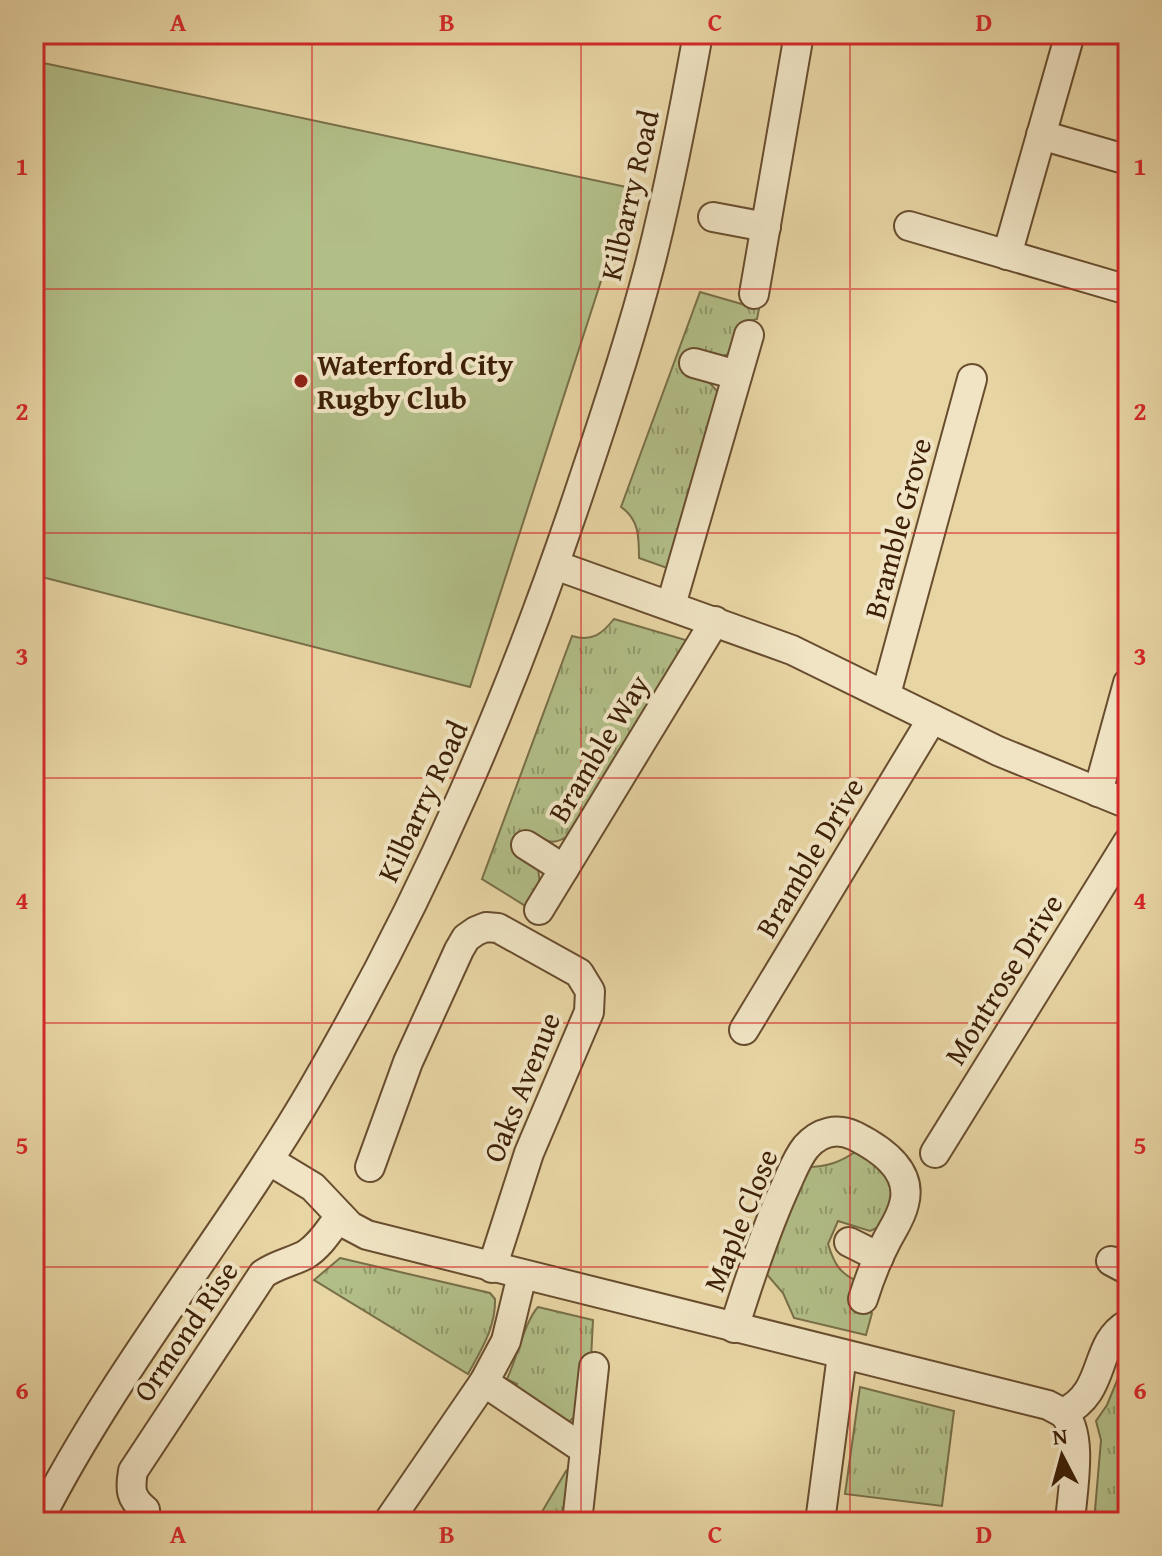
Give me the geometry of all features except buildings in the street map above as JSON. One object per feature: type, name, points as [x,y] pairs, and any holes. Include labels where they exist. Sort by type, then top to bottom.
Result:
[{"type":"street","name":"Kilbarry Road","points":[[38,1522],[97,1419],[270,1161],[374,980],[433,864],[489,739],[555,565],[618,376],[672,172],[698,34]]},
{"type":"street","points":[[754,294],[799,34]]},
{"type":"street","points":[[1007,255],[1070,34]]},
{"type":"street","points":[[1041,135],[1128,160]]},
{"type":"street","points":[[713,217],[766,227]]},
{"type":"street","points":[[909,226],[1128,290]]},
{"type":"street","points":[[671,605],[749,335]]},
{"type":"street","points":[[694,363],[737,375]]},
{"type":"street","name":"Bramble Grove","points":[[886,694],[972,379]]},
{"type":"street","points":[[555,565],[792,650],[998,751],[1128,804]]},
{"type":"street","name":"Bramble Way","points":[[539,910],[715,621]]},
{"type":"street","points":[[1098,792],[1128,683]]},
{"type":"street","name":"Bramble Drive","points":[[744,1030],[932,719]]},
{"type":"street","name":"Montrose Drive","points":[[935,1153],[1128,842]]},
{"type":"street","points":[[526,845],[564,869]]},
{"type":"street","name":"Oaks Avenue","points":[[370,1167],[420,1034],[459,950],[471,934],[486,927],[498,928],[579,973],[590,991],[589,1012],[529,1153],[492,1268]]},
{"type":"street","name":"Maple Close","points":[[734,1328],[765,1236],[796,1165],[806,1148],[826,1133],[842,1131],[855,1136],[890,1160],[901,1172],[906,1188],[905,1204],[863,1299]]},
{"type":"street","points":[[270,1161],[313,1187],[350,1226],[367,1235],[1048,1405],[1063,1413],[1072,1424],[1075,1441],[1070,1522]]},
{"type":"street","name":"Ormond Rise","points":[[145,1510],[134,1501],[130,1486],[133,1471],[263,1274],[317,1245],[340,1216]]},
{"type":"street","points":[[849,1242],[879,1257]]},
{"type":"street","points":[[388,1522],[484,1382],[506,1341],[522,1275]]},
{"type":"street","points":[[1063,1413],[1085,1398],[1112,1339],[1128,1324]]},
{"type":"street","points":[[821,1517],[842,1355]]},
{"type":"street","points":[[577,1522],[594,1367]]},
{"type":"street","points":[[484,1382],[585,1450]]},
{"type":"green space","name":"Waterford City Rugby Club","points":[[34,61],[631,188],[470,687],[34,575]]},
{"type":"green space","points":[[700,292],[759,309],[757,319],[742,327],[729,354],[719,357],[705,378],[717,391],[718,401],[670,569],[639,558],[635,523],[621,507]]},
{"type":"green space","points":[[614,619],[689,641],[572,833],[554,842],[527,831],[515,850],[538,869],[540,883],[527,907],[482,879],[572,636],[585,638],[596,635]]},
{"type":"green space","points":[[858,1150],[890,1174],[894,1201],[879,1227],[870,1231],[838,1221],[828,1244],[838,1267],[857,1281],[849,1304],[872,1313],[866,1335],[794,1318],[783,1293],[763,1270],[807,1167],[834,1163]]},
{"type":"green space","points":[[340,1258],[490,1293],[495,1299],[493,1319],[487,1338],[468,1374],[314,1280]]},
{"type":"green space","points":[[538,1307],[593,1320],[591,1359],[581,1361],[578,1413],[568,1423],[513,1391],[517,1384],[507,1379],[525,1330]]},
{"type":"green space","points":[[1128,1354],[1128,1501],[1124,1522],[1094,1522],[1101,1440],[1096,1421],[1107,1405]]},
{"type":"green space","points":[[860,1387],[954,1411],[942,1506],[845,1494]]},
{"type":"green space","points":[[573,1466],[567,1522],[536,1522],[566,1471]]},
{"type":"place","name":"Waterford City Rugby Club","points":[[301,381]]}]
